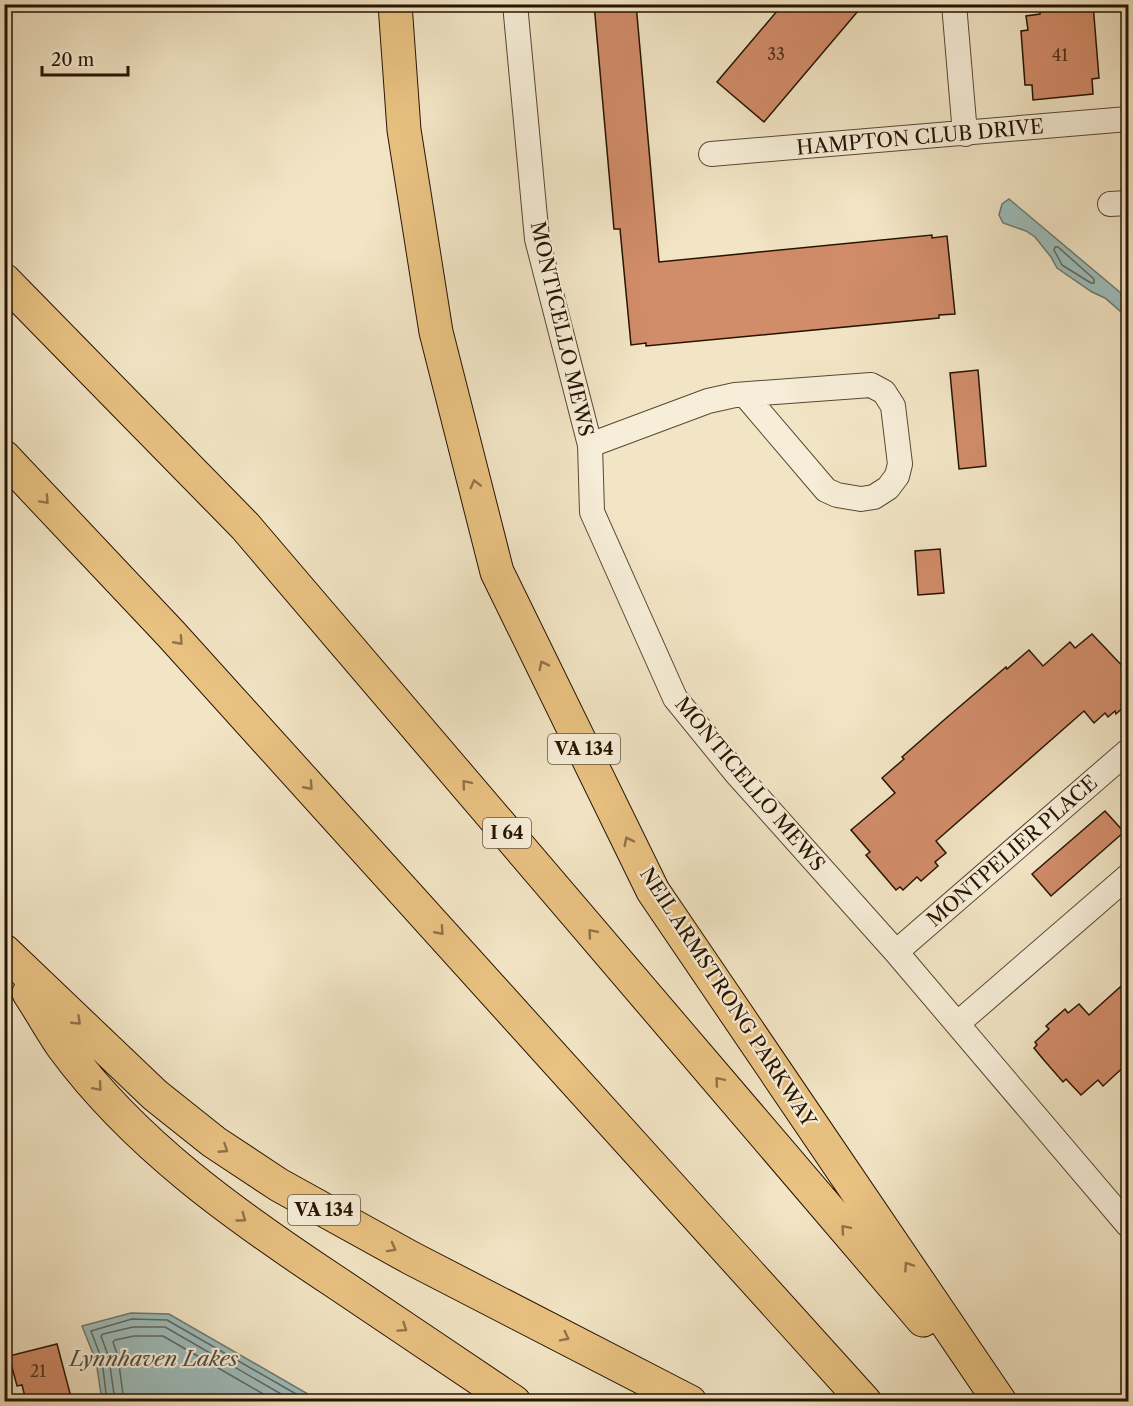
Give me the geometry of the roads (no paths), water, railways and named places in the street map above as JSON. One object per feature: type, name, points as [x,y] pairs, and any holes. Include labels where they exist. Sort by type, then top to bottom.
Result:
[{"type":"highway","name":"NEIL ARMSTRONG PARKWAY","points":[[394,4],[404,130],[436,332],[497,572],[653,891],[1000,1401]]},
{"type":"highway","name":"I 64","points":[[4,280],[245,526],[993,1401]]},
{"type":"highway","points":[[4,457],[171,634],[865,1401]]},
{"type":"highway","points":[[4,952],[63,1047],[99,1090],[139,1132],[210,1194],[280,1245],[514,1401]]},
{"type":"highway","name":"VA 134","points":[[4,952],[155,1095],[214,1142],[279,1185],[411,1258],[690,1401]]},
{"type":"street","name":"MONTICELLO MEWS","points":[[515,4],[537,239],[590,445],[592,512],[675,698],[736,773],[896,952],[1128,1224]]},
{"type":"street","points":[[954,4],[965,134]]},
{"type":"street","name":"HAMPTON CLUB DRIVE","points":[[711,154],[1128,119]]},
{"type":"street","points":[[590,445],[708,401],[746,395],[871,385],[884,392],[892,406],[896,421],[900,464],[897,476],[888,488],[874,497],[849,498],[826,490],[746,395]]},
{"type":"street","name":"MONTPELIER PLACE","points":[[896,952],[1128,751]]},
{"type":"street","points":[[957,1024],[1128,876]]},
{"type":"water","points":[[1009,199],[1128,299],[1128,318],[1105,298],[1092,292],[1057,268],[1035,237],[1026,231],[1003,223],[999,215],[1002,204]]},
{"type":"water","name":"Lynnhaven Lakes","points":[[131,1313],[169,1314],[320,1401],[102,1401],[96,1361],[82,1326]]}]
